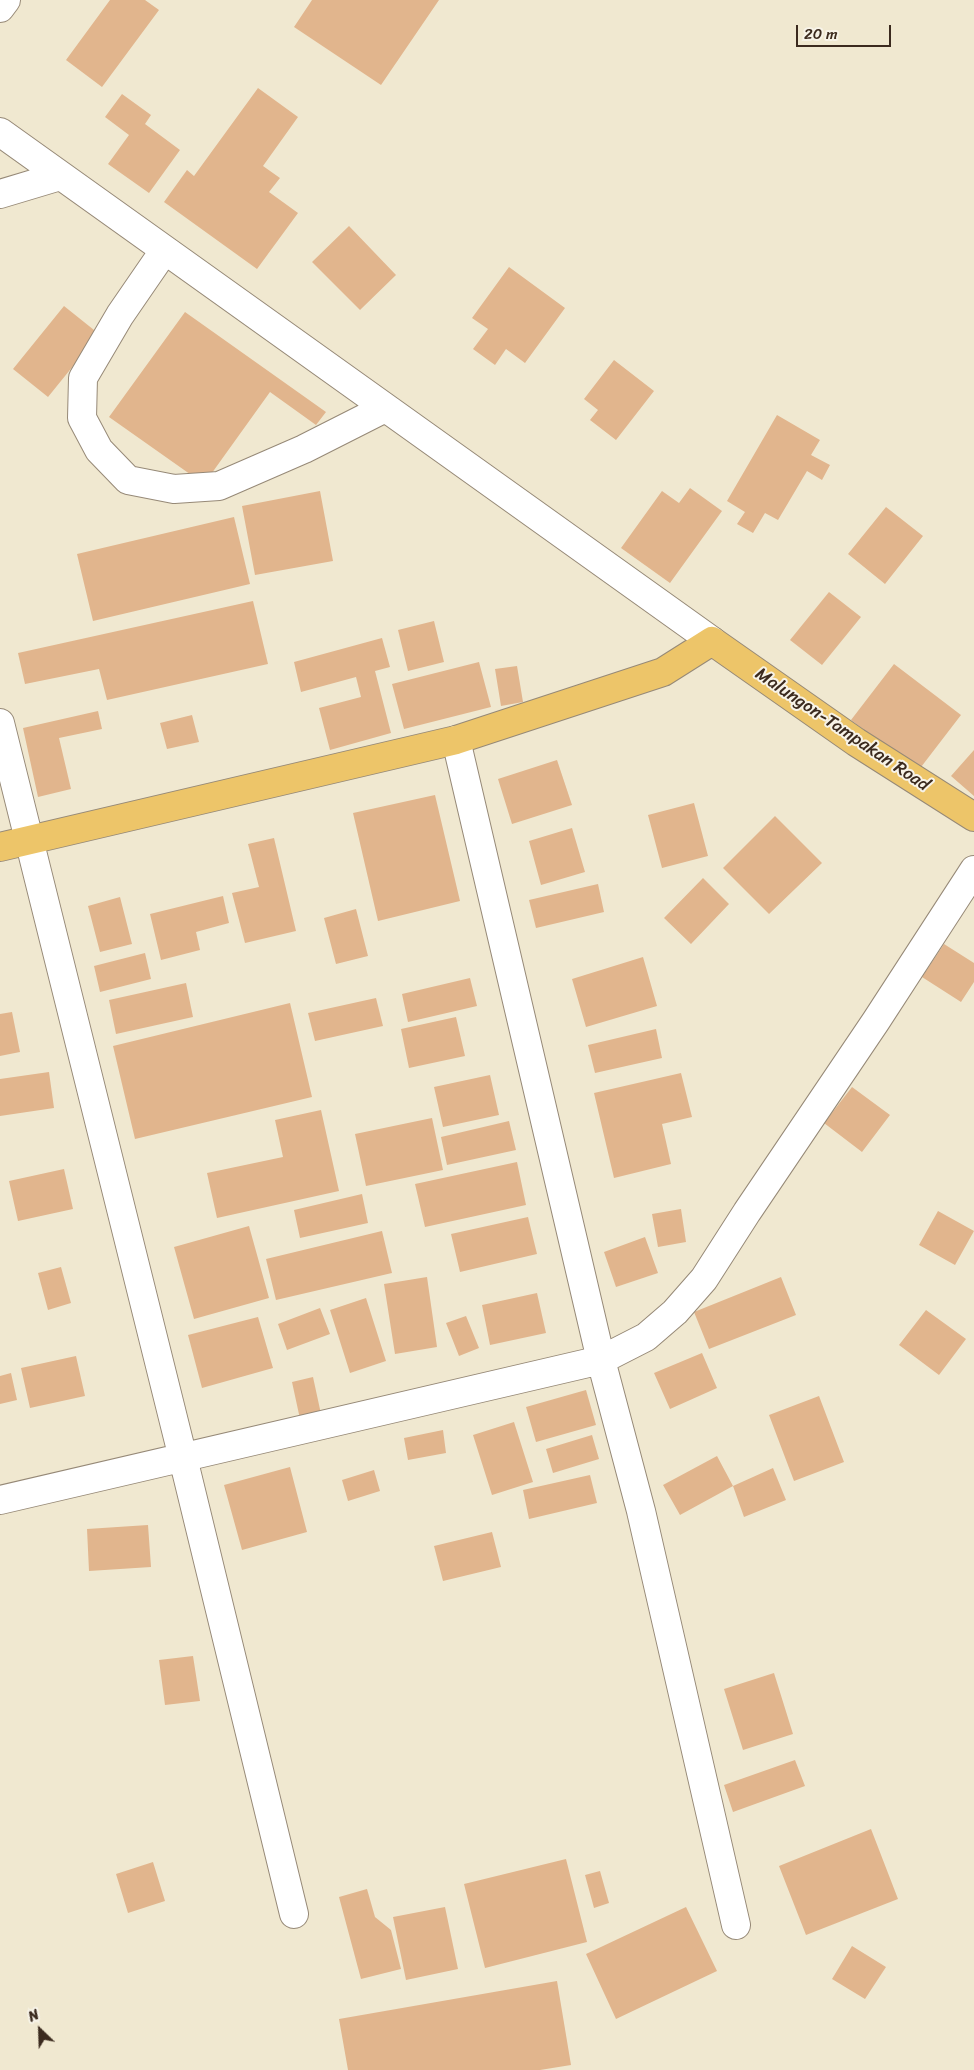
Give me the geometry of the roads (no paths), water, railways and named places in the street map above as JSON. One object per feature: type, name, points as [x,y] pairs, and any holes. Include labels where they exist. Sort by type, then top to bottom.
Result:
[{"type":"main road","points":[[0,847],[456,740],[663,672],[712,641]]},
{"type":"main road","name":"Malungon-Tampakan Road","points":[[712,641],[856,742],[974,817]]},
{"type":"street","points":[[0,8],[6,0]]},
{"type":"street","points":[[0,132],[712,641]]},
{"type":"street","points":[[0,194],[60,176]]},
{"type":"street","points":[[164,251],[120,314],[83,378],[82,418],[99,450],[128,480],[174,489],[219,486],[304,449],[385,408]]},
{"type":"street","points":[[0,723],[183,1458],[294,1914]]},
{"type":"street","points":[[456,740],[601,1360],[641,1511],[736,1925]]},
{"type":"street","points":[[0,1500],[601,1360],[646,1337],[675,1312],[704,1279],[974,870]]}]
